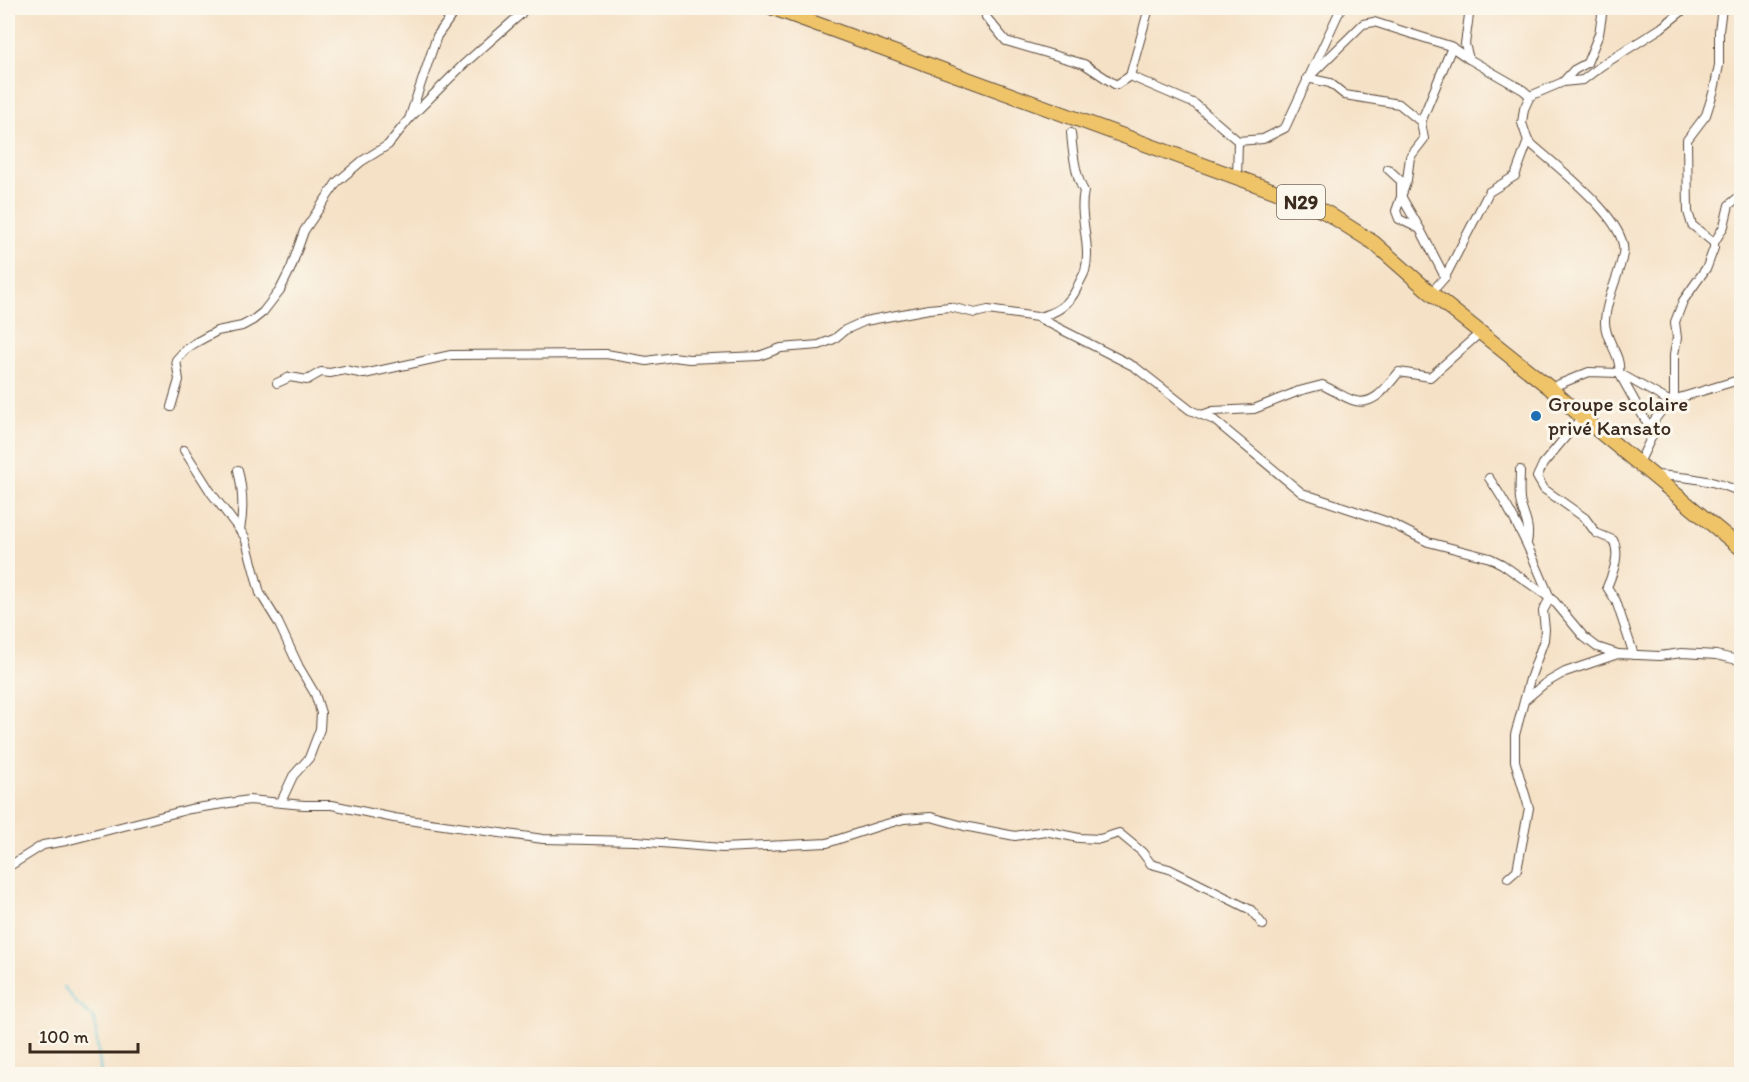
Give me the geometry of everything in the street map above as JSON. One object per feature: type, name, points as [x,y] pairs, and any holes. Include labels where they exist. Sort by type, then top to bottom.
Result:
[{"type":"main road","name":"N29","points":[[773,8],[802,13],[1327,213],[1374,243],[1431,293],[1550,388],[1742,549]]},
{"type":"street","points":[[409,119],[437,36],[457,8]]},
{"type":"street","points":[[171,407],[179,380],[176,360],[185,350],[217,331],[242,326],[254,321],[263,312],[280,290],[291,268],[304,231],[337,182],[362,161],[388,145],[409,119],[464,64],[521,14],[524,8]]},
{"type":"street","points":[[986,8],[986,17],[1006,41],[1084,64],[1116,85],[1130,76],[1149,8]]},
{"type":"street","points":[[1130,76],[1195,104],[1238,141],[1263,139],[1285,128],[1341,8]]},
{"type":"street","points":[[1469,58],[1465,44],[1470,8]]},
{"type":"street","points":[[1563,82],[1574,70],[1587,63],[1599,34],[1601,8]]},
{"type":"street","points":[[1639,463],[1653,435],[1619,373],[1620,363],[1605,330],[1605,318],[1613,285],[1624,252],[1621,237],[1614,223],[1599,205],[1528,141],[1522,123],[1524,109],[1530,96],[1563,82],[1583,80],[1662,28],[1686,8]]},
{"type":"street","points":[[1714,243],[1692,225],[1688,212],[1688,140],[1706,115],[1714,90],[1719,65],[1722,8]]},
{"type":"street","points":[[1307,78],[1363,24],[1374,22],[1452,47],[1530,96]]},
{"type":"street","points":[[1420,229],[1399,219],[1396,211],[1407,180],[1410,157],[1424,139],[1421,122],[1452,47]]},
{"type":"street","points":[[1307,78],[1330,83],[1345,95],[1400,104],[1421,122]]},
{"type":"street","points":[[1037,317],[1060,309],[1070,302],[1086,268],[1081,201],[1084,191],[1080,185],[1072,154],[1071,133]]},
{"type":"street","points":[[1237,177],[1238,141]]},
{"type":"street","points":[[1431,293],[1445,277],[1489,192],[1515,176],[1528,141]]},
{"type":"street","points":[[1388,169],[1401,181],[1401,196],[1445,277]]},
{"type":"street","points":[[1672,401],[1677,338],[1675,322],[1683,301],[1707,267],[1714,243],[1724,226],[1729,205],[1742,194]]},
{"type":"street","points":[[277,383],[290,377],[307,380],[321,372],[345,370],[364,374],[451,355],[606,354],[643,361],[672,357],[689,359],[759,356],[781,348],[819,345],[865,321],[929,309],[950,308],[975,313],[987,310],[1037,317],[1135,367],[1190,411],[1214,420],[1302,493],[1388,522],[1428,542],[1490,558],[1550,598],[1584,637],[1597,646],[1618,654],[1716,655],[1742,660]]},
{"type":"street","points":[[1202,416],[1214,411],[1254,409],[1322,385],[1353,401],[1365,401],[1378,397],[1399,372],[1430,377],[1480,333]]},
{"type":"street","points":[[1550,388],[1588,372],[1619,373],[1672,401]]},
{"type":"street","points":[[1649,427],[1672,401],[1742,380]]},
{"type":"street","points":[[1582,417],[1543,465],[1537,477],[1544,489],[1585,518],[1596,533],[1613,540],[1617,547],[1615,568],[1607,587],[1616,601],[1634,655]]},
{"type":"street","points":[[184,450],[212,494],[247,540],[260,593],[278,622],[299,667],[315,694],[321,713],[320,729],[309,758],[293,776],[280,802]]},
{"type":"street","points":[[238,470],[243,515],[240,530]]},
{"type":"street","points":[[1520,470],[1521,503],[1530,532],[1527,543]]},
{"type":"street","points":[[1652,475],[1693,478],[1742,493]]},
{"type":"street","points":[[1489,478],[1527,543],[1550,598],[1543,612],[1544,640],[1530,679],[1515,735],[1515,761],[1529,808],[1517,870],[1508,878]]},
{"type":"street","points":[[1525,700],[1544,684],[1565,672],[1618,654]]},
{"type":"street","points":[[8,867],[43,845],[190,809],[249,800],[304,806],[332,805],[394,818],[543,839],[636,841],[722,848],[827,843],[904,819],[931,816],[964,826],[1015,836],[1045,831],[1079,838],[1100,839],[1119,833],[1142,852],[1151,864],[1169,869],[1251,910],[1263,925]]},
{"type":"waterway","points":[[64,987],[76,1003],[94,1018],[101,1074]]},
{"type":"place","name":"Groupe scolaire privé Kansato","points":[[1536,416]]}]
